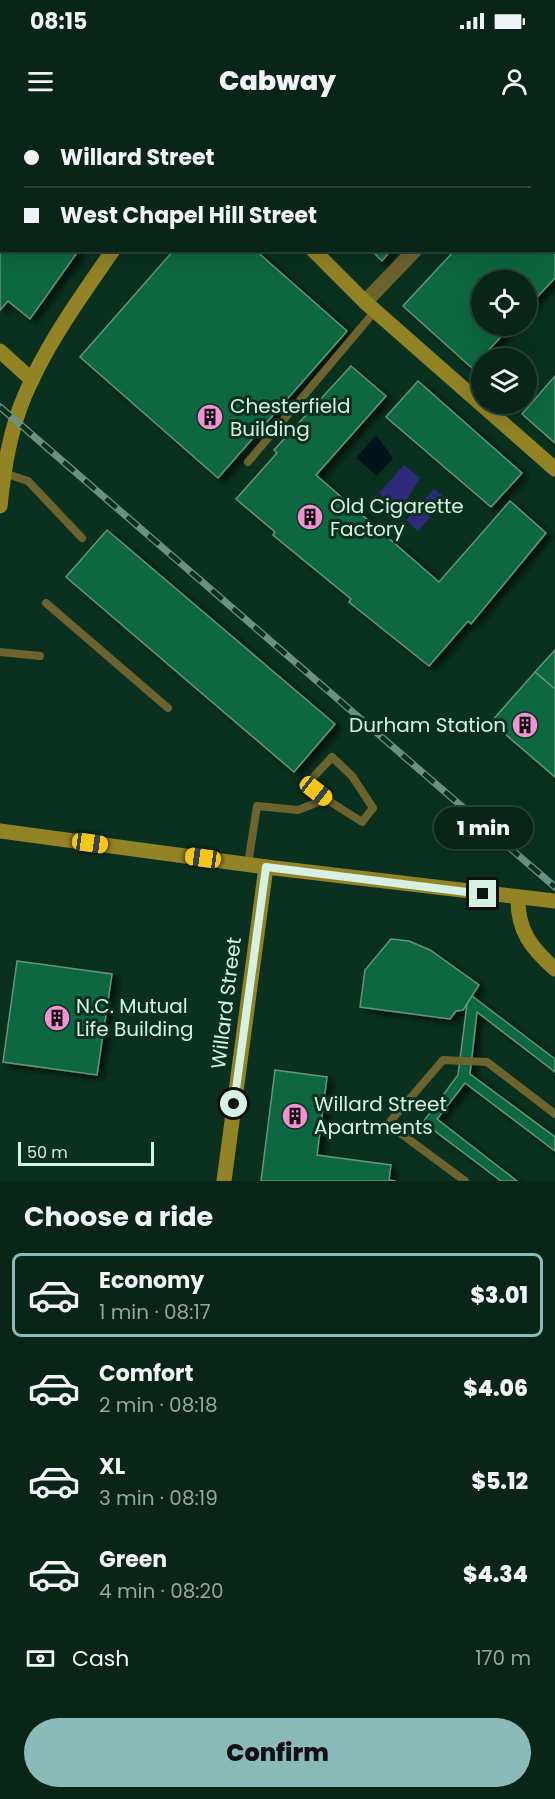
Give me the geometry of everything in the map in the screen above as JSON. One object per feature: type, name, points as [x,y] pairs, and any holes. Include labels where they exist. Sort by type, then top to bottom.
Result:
[{"type":"main road","points":[[0,506],[3,462],[32,380],[77,302],[112,252]]},
{"type":"main road","points":[[315,252],[370,306],[555,469]]},
{"type":"main road","points":[[0,351],[32,380]]},
{"type":"main road","points":[[0,831],[266,867],[555,901]]},
{"type":"main road","name":"Willard Street","points":[[224,1181],[266,867]]},
{"type":"main road","points":[[518,897],[519,922],[523,934],[530,945],[555,969]]},
{"type":"street","points":[[370,306],[413,252]]},
{"type":"lane","points":[[248,462],[370,306]]},
{"type":"lane","points":[[3,462],[28,481],[82,538]]},
{"type":"lane","points":[[46,603],[168,708]]},
{"type":"lane","points":[[0,652],[40,656]]},
{"type":"lane","points":[[332,757],[352,776],[373,808],[362,822],[326,799],[307,784],[332,757]]},
{"type":"lane","points":[[248,864],[257,806],[298,810],[326,799]]},
{"type":"lane","points":[[465,1181],[388,1124],[443,1060],[487,1062],[555,1114]]},
{"type":"shaded area","points":[[376,435],[393,458],[377,476],[356,458]]},
{"type":"shaded area","points":[[404,465],[420,478],[400,511],[379,493]]},
{"type":"shaded area","points":[[434,489],[446,499],[418,531],[406,520]]},
{"type":"building","points":[[0,252],[78,252],[30,319],[8,301],[0,310]]},
{"type":"building","name":"Chesterfield Building","points":[[172,252],[257,252],[347,331],[218,478],[80,357]]},
{"type":"building","points":[[373,252],[389,252],[382,261]]},
{"type":"building","points":[[453,252],[555,252],[555,278],[537,297],[537,270],[471,270],[471,336],[502,336],[491,348],[471,348],[471,367],[403,306]]},
{"type":"building","name":"Old Cigarette Factory","points":[[351,366],[386,396],[316,475],[439,582],[510,501],[546,533],[471,624],[468,621],[429,666],[349,602],[351,599],[273,535],[275,532],[236,499],[277,453],[274,450]]},
{"type":"building","points":[[555,376],[555,443],[522,414],[537,414],[537,397]]},
{"type":"building","points":[[418,381],[522,473],[491,507],[386,417]]},
{"type":"building","points":[[107,530],[335,724],[294,772],[66,577]]},
{"type":"building","points":[[555,650],[555,689],[535,672]]},
{"type":"building","name":"Durham Station","points":[[535,672],[555,689],[555,777],[491,722]]},
{"type":"building","points":[[391,939],[409,941],[430,950],[479,985],[463,1010],[456,1011],[450,1019],[360,1007],[365,970]]},
{"type":"building","name":"N.C. Mutual Life Building","points":[[17,961],[112,974],[97,1075],[3,1062]]},
{"type":"building","points":[[472,996],[555,1059],[555,1072],[477,1012],[470,1074],[555,1137],[555,1151],[465,1083],[437,1119],[517,1181],[501,1181],[423,1122],[458,1075],[467,1004]]},
{"type":"building","name":"Willard Street Apartments","points":[[275,1070],[327,1077],[317,1155],[391,1165],[389,1180],[396,1181],[261,1181]]},
{"type":"railway","points":[[0,407],[555,887]]},
{"type":"place","name":"Chesterfield Building","points":[[210,417]]},
{"type":"place","name":"Old Cigarette Factory","points":[[310,517]]},
{"type":"place","name":"Durham Station","points":[[525,725]]},
{"type":"place","name":"N.C. Mutual Life Building","points":[[57,1018]]},
{"type":"place","name":"Willard Street Apartments","points":[[295,1116]]},
{"type":"route","points":[[234,1104],[266,867],[483,894]]}]
